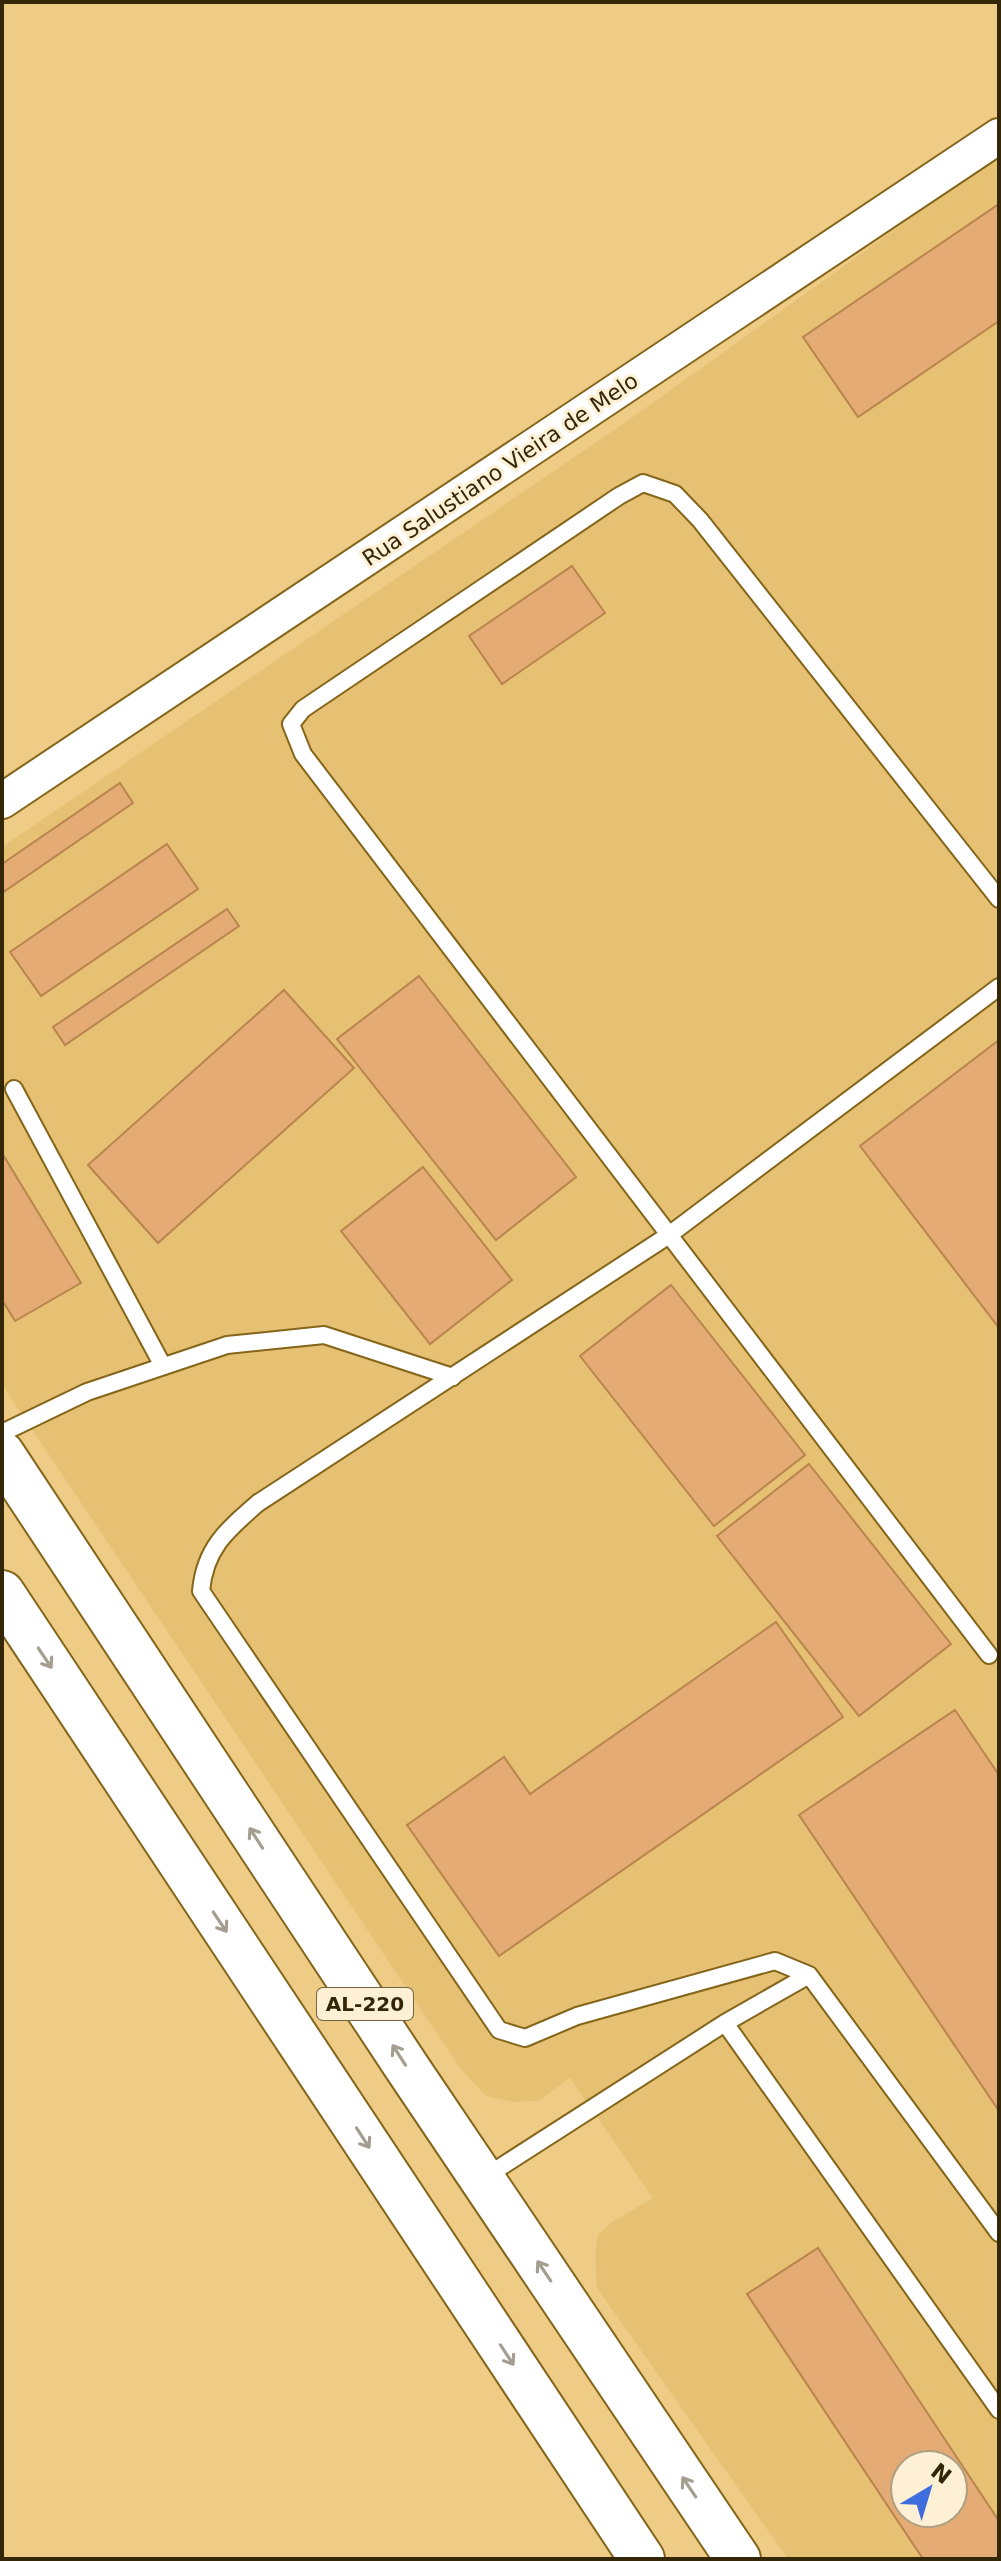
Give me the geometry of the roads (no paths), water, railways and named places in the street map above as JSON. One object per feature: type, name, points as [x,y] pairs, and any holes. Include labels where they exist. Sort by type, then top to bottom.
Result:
[{"type":"highway","name":"AL-220","points":[[2,1454],[482,2179],[738,2559]]},
{"type":"highway","name":"AL-220","points":[[2,1593],[642,2559]]},
{"type":"street","name":"Rua Salustiano Vieira de Melo","points":[[2,801],[999,136]]},
{"type":"lane","points":[[989,1655],[303,754],[291,724],[303,709],[619,496],[643,483],[675,494],[700,520],[999,899]]},
{"type":"lane","points":[[999,987],[669,1235],[258,1503],[223,1534],[203,1568],[201,1591],[499,2030],[525,2038],[577,2016],[775,1961],[809,1975],[999,2233]]},
{"type":"lane","points":[[14,1089],[163,1366]]},
{"type":"lane","points":[[2,1433],[87,1392],[227,1345],[324,1335],[453,1377]]},
{"type":"lane","points":[[482,2179],[725,2023],[809,1975]]},
{"type":"lane","points":[[725,2023],[999,2410]]}]
